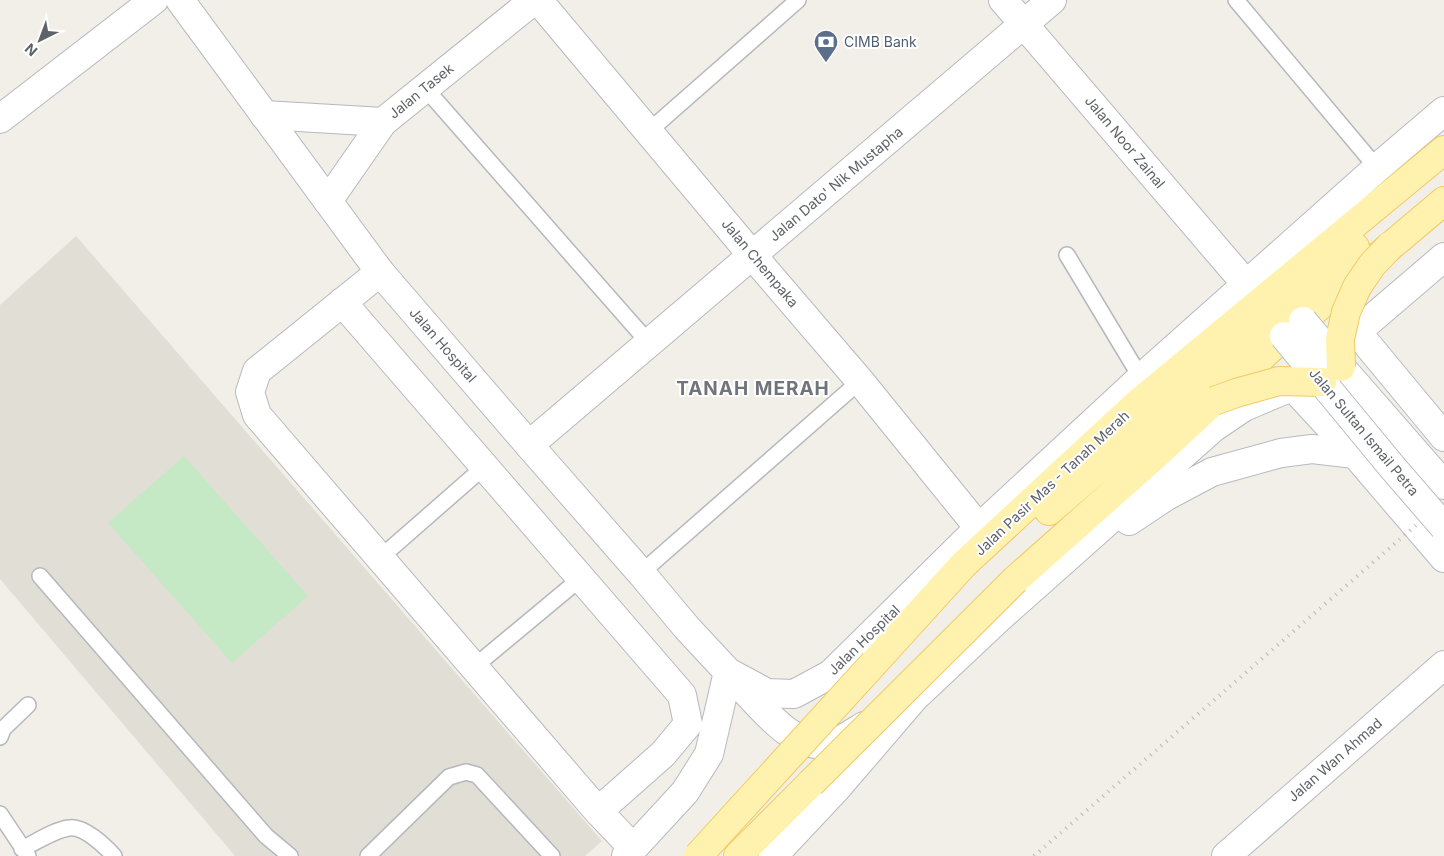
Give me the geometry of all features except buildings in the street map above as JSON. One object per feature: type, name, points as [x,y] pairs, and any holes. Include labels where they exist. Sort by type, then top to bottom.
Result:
[{"type":"main road","name":"Jalan Pasir Mas - Tanah Merah","points":[[698,856],[964,564],[1138,403],[1444,150]]},
{"type":"main road","points":[[1291,326],[1292,304],[1300,295],[1444,170]]},
{"type":"main road","points":[[738,856],[1015,580],[1214,402],[1291,326],[1444,201]]},
{"type":"main road","points":[[1214,402],[1236,393],[1279,381],[1331,374],[1346,312],[1357,288],[1372,265],[1391,245]]},
{"type":"main road","points":[[922,610],[978,574],[1077,485],[1264,326],[1271,322],[1291,326]]},
{"type":"street","points":[[0,120],[154,0]]},
{"type":"street","name":"Jalan Hospital","points":[[180,0],[380,272],[687,628],[728,672],[767,692],[794,694],[831,674],[979,528],[1141,378],[1377,168],[1444,111]]},
{"type":"street","name":"Jalan Tasek","points":[[328,201],[383,122],[534,0]]},
{"type":"street","name":"Jalan Chempaka","points":[[538,0],[860,381],[979,528]]},
{"type":"street","name":"Jalan Noor Zainal","points":[[1003,0],[1246,284]]},
{"type":"street","name":"Jalan Dato' Nik Mustapha","points":[[529,445],[1052,0]]},
{"type":"street","points":[[264,114],[383,122]]},
{"type":"street","points":[[773,856],[836,789],[915,697],[999,618],[1214,428],[1244,407],[1293,387],[1444,257]]},
{"type":"street","points":[[380,272],[257,371],[250,392],[257,415],[598,810],[629,852],[686,792],[709,754],[728,672]]},
{"type":"street","points":[[342,302],[682,695],[688,724],[663,754],[598,810]]},
{"type":"street","name":"Jalan Sultan Ismail Petra","points":[[1291,326],[1331,374],[1444,485]]},
{"type":"street","points":[[1357,332],[1444,437]]},
{"type":"street","name":"Jalan Sultan Ismail Petra","points":[[1331,374],[1393,468],[1444,527]]},
{"type":"street","points":[[1293,387],[1355,454],[1444,558]]},
{"type":"street","points":[[836,789],[1118,529],[1165,496],[1212,472],[1281,453],[1312,449],[1355,454]]},
{"type":"street","name":"Jalan Wan Ahmad","points":[[1226,856],[1444,665]]},
{"type":"street","points":[[728,672],[781,728],[794,737],[819,745],[834,743],[915,697]]},
{"type":"lane","points":[[649,131],[798,0]]},
{"type":"lane","points":[[1236,0],[1377,168]]},
{"type":"lane","points":[[425,88],[649,343]]},
{"type":"lane","points":[[1067,255],[1141,378]]},
{"type":"lane","points":[[641,573],[860,381]]},
{"type":"lane","points":[[380,558],[484,466]]},
{"type":"lane","points":[[40,576],[266,836],[290,856]]},
{"type":"lane","points":[[474,667],[581,578]]},
{"type":"lane","points":[[0,737],[3,729],[28,706]]},
{"type":"lane","points":[[368,856],[449,777],[466,772],[478,775],[552,856]]},
{"type":"lane","points":[[0,814],[25,852],[53,834],[70,827],[86,832],[114,856]]},
{"type":"shaded area","points":[[76,236],[602,841],[585,856],[235,856],[0,579],[0,305]]},
{"type":"green space","points":[[184,456],[308,596],[232,663],[108,523]]},
{"type":"railway","points":[[1034,856],[1444,501]]},
{"type":"place","name":"CIMB Bank","points":[[826,63]]},
{"type":"district","name":"TANAH MERAH","points":[[753,388]]}]
